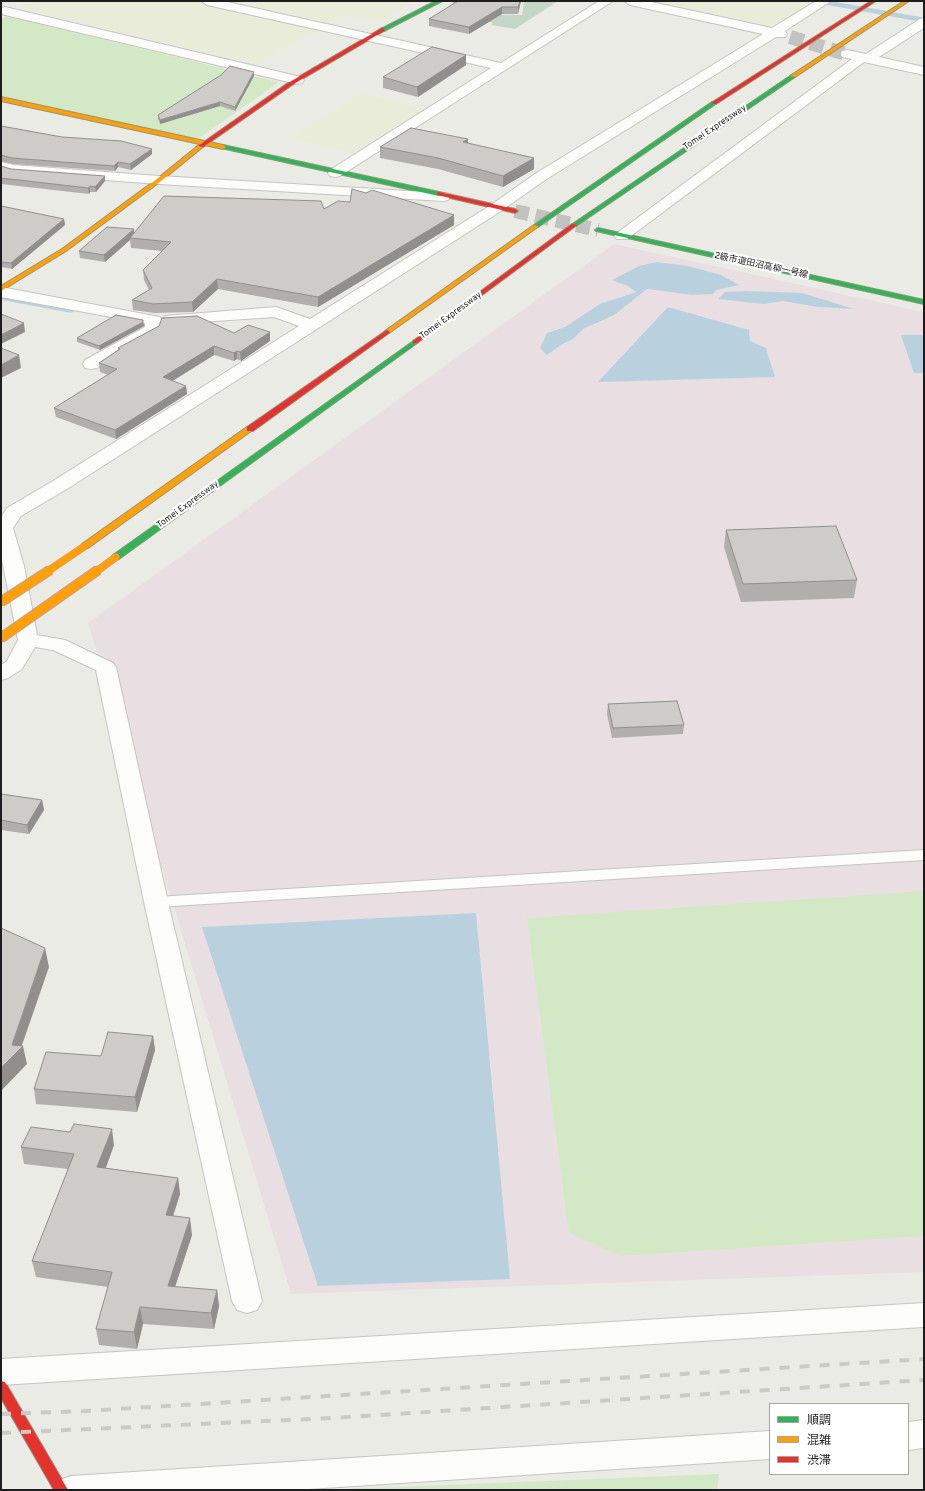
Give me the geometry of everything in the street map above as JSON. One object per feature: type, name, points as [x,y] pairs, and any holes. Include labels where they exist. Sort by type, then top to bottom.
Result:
[{"type":"main road","points":[[1,290],[64,250],[159,180],[204,143],[297,80],[368,37],[440,1]]},
{"type":"main road","name":"Tomei Expressway","points":[[1,602],[85,546],[567,204],[745,82],[874,1]]},
{"type":"main road","name":"Tomei Expressway","points":[[1,638],[411,345],[580,221],[732,116],[907,1]]},
{"type":"main road","points":[[1,99],[336,172],[443,197],[515,211]]},
{"type":"main road","name":"2級市道田沼高柳一号線","points":[[598,230],[924,302]]},
{"type":"main road","points":[[1,1386],[61,1490]]},
{"type":"street","points":[[3,11],[26,1]]},
{"type":"street","points":[[207,1],[503,67]]},
{"type":"street","points":[[336,172],[607,1]]},
{"type":"street","points":[[630,1],[790,37]]},
{"type":"street","points":[[1,674],[15,665],[28,640],[7,570],[3,528],[14,512],[60,485],[311,324],[496,208],[540,177],[825,1]]},
{"type":"street","points":[[3,11],[297,80]]},
{"type":"street","points":[[622,236],[864,58],[924,22]]},
{"type":"street","points":[[846,54],[924,70]]},
{"type":"street","points":[[1,180],[7,168],[159,180],[443,197]]},
{"type":"street","points":[[1,290],[154,320],[223,317],[276,312],[311,324]]},
{"type":"street","points":[[91,364],[152,329],[154,320]]},
{"type":"street","points":[[28,640],[58,644],[106,667],[156,902],[247,1301]]},
{"type":"street","points":[[1,1372],[924,1315]]},
{"type":"street","points":[[909,1436],[924,1434]]},
{"type":"street","points":[[71,1490],[769,1444]]},
{"type":"lane","points":[[156,902],[924,855]]},
{"type":"shaded area","points":[[614,244],[924,312],[924,1272],[291,1294],[88,623]]},
{"type":"green space","points":[[32,1],[199,1],[322,28],[257,64],[17,8]]},
{"type":"green space","points":[[218,1],[415,1],[378,22],[347,15],[328,25]]},
{"type":"green space","points":[[517,1],[558,1],[515,29],[491,25],[493,23],[457,14],[522,15],[524,2]]},
{"type":"green space","points":[[645,1],[805,1],[814,3],[770,27]]},
{"type":"green space","points":[[7,16],[279,82],[195,141],[1,96],[1,19]]},
{"type":"green space","points":[[363,93],[431,110],[358,155],[289,137]]},
{"type":"green space","points":[[924,891],[924,1236],[621,1256],[569,1233],[527,918]]},
{"type":"green space","points":[[719,1474],[717,1490],[343,1490],[344,1489]]},
{"type":"water","points":[[657,262],[688,266],[721,275],[739,285],[716,290],[713,294],[692,295],[647,289],[614,315],[583,329],[573,339],[564,343],[547,355],[540,348],[547,333],[565,327],[600,304],[636,292],[628,286],[612,280],[639,266]]},
{"type":"water","points":[[746,291],[802,293],[854,309],[818,307],[783,301],[764,304],[718,299],[725,292]]},
{"type":"water","points":[[668,307],[749,330],[750,341],[766,348],[775,377],[598,382]]},
{"type":"water","points":[[901,335],[924,335],[924,373],[914,373]]},
{"type":"water","points":[[476,913],[510,1279],[318,1286],[202,927]]},
{"type":"building","points":[[458,1],[520,1],[518,7],[502,7],[469,27],[429,19]]},
{"type":"building","points":[[432,47],[466,55],[417,87],[383,77]]},
{"type":"building","points":[[230,66],[254,72],[235,107],[220,102],[160,120],[158,115],[221,75]]},
{"type":"building","points":[[1,126],[62,137],[121,141],[152,149],[130,164],[118,162],[114,166],[12,158],[1,155]]},
{"type":"building","points":[[411,128],[468,139],[463,142],[534,158],[503,176],[438,158],[380,147]]},
{"type":"building","points":[[1,166],[11,169],[105,176],[95,187],[90,186],[88,188],[1,178]]},
{"type":"building","points":[[352,189],[366,193],[372,190],[454,215],[318,297],[217,279],[192,302],[153,304],[132,300],[152,288],[143,270],[171,242],[130,238],[164,196],[321,201],[324,209],[338,201],[350,202]]},
{"type":"building","points":[[1,206],[64,219],[11,263],[1,262]]},
{"type":"building","points":[[107,227],[134,229],[104,255],[79,251]]},
{"type":"building","points":[[1,314],[24,323],[1,335]]},
{"type":"building","points":[[116,315],[143,320],[143,322],[99,346],[77,338]]},
{"type":"building","points":[[197,316],[234,333],[248,325],[270,332],[240,352],[237,351],[234,353],[214,346],[163,377],[186,386],[115,430],[54,408],[117,369],[99,363],[120,349],[118,348],[159,326],[162,318]]},
{"type":"building","points":[[1,348],[19,355],[1,365]]},
{"type":"building","points":[[836,526],[857,580],[743,584],[726,530]]},
{"type":"building","points":[[677,701],[684,725],[613,728],[608,704]]},
{"type":"building","points":[[1,794],[42,800],[27,825],[1,820]]},
{"type":"building","points":[[1,928],[45,948],[12,1045],[23,1046],[1,1068]]},
{"type":"building","points":[[108,1032],[153,1036],[135,1097],[34,1089],[46,1052],[101,1056]]},
{"type":"building","points":[[74,1124],[112,1129],[97,1167],[178,1178],[166,1215],[190,1218],[168,1286],[217,1290],[211,1313],[140,1307],[134,1332],[96,1329],[112,1272],[32,1261],[74,1154],[21,1147],[31,1127],[70,1132]]},
{"type":"waterway","points":[[818,1],[924,20]]},
{"type":"waterway","points":[[1,297],[71,310]]},
{"type":"tunnel","points":[[790,37],[846,54]]},
{"type":"tunnel","points":[[515,211],[598,230]]},
{"type":"railway","points":[[1,1414],[86,1411],[924,1359]]},
{"type":"railway","points":[[1,1433],[333,1418],[924,1380]]},
{"type":"traffic: fast","points":[[382,30],[440,1]]},
{"type":"traffic: fast","points":[[574,225],[793,76]]},
{"type":"traffic: fast","points":[[536,226],[714,103]]},
{"type":"traffic: fast","points":[[223,147],[439,194]]},
{"type":"traffic: fast","points":[[598,230],[924,302]]},
{"type":"traffic: fast","points":[[116,557],[415,342]]},
{"type":"traffic: slow","points":[[793,76],[907,1]]},
{"type":"traffic: slow","points":[[1,99],[223,147]]},
{"type":"traffic: slow","points":[[1,289],[64,250],[159,180],[201,146]]},
{"type":"traffic: slow","points":[[387,332],[536,226]]},
{"type":"traffic: slow","points":[[85,546],[250,429]]},
{"type":"traffic: slow","points":[[1,602],[85,546]]},
{"type":"traffic: slow","points":[[1,638],[116,557]]},
{"type":"traffic: jam","points":[[714,103],[874,1]]},
{"type":"traffic: jam","points":[[201,146],[290,84],[382,30]]},
{"type":"traffic: jam","points":[[439,194],[515,211]]},
{"type":"traffic: jam","points":[[415,342],[574,225]]},
{"type":"traffic: jam","points":[[250,429],[387,332]]},
{"type":"traffic: jam","points":[[1,1386],[61,1490]]}]
